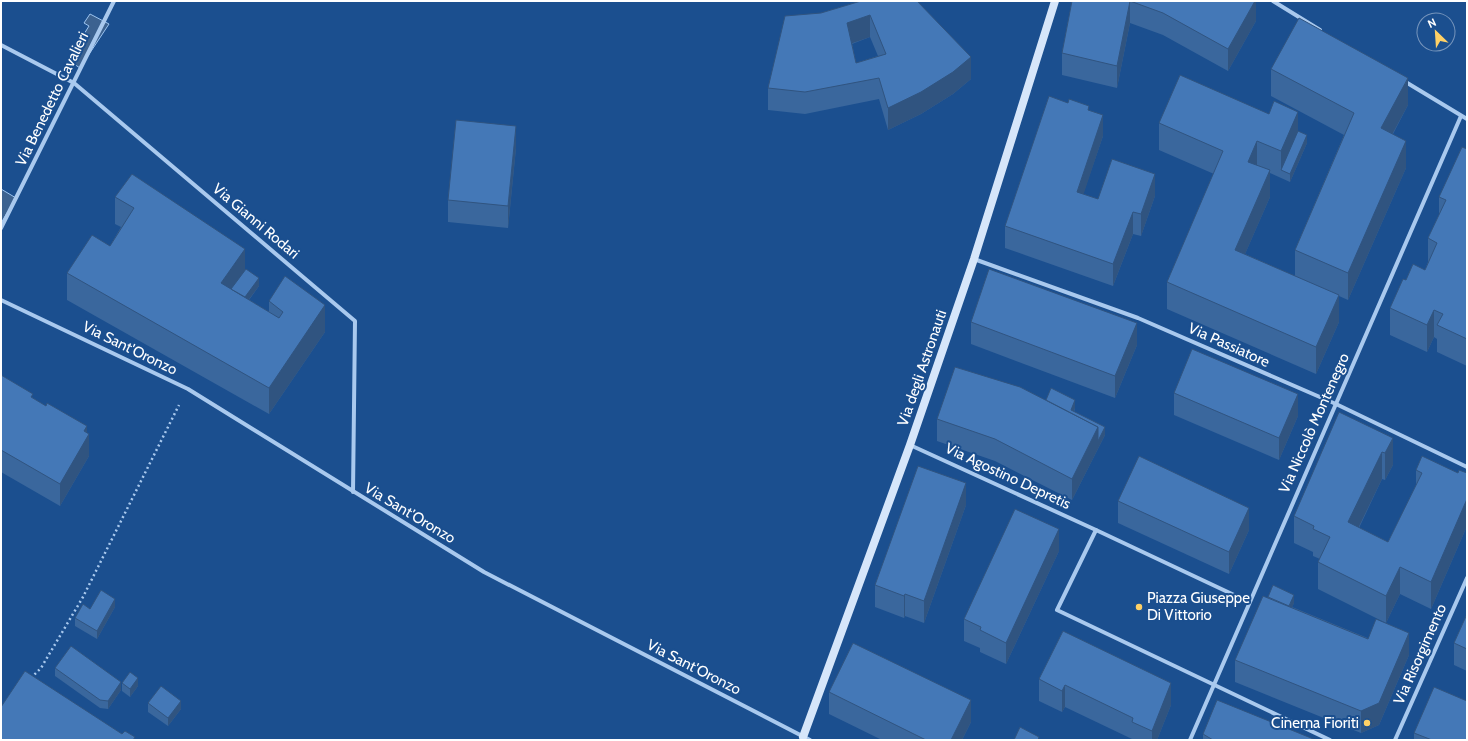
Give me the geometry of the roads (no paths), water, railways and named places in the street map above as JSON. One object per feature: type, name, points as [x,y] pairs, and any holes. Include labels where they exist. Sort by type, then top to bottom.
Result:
[{"type":"street","name":"Via Benedetto Cavalieri","points":[[1,228],[114,1]]},
{"type":"street","name":"Via degli Astronauti","points":[[805,739],[910,445],[974,259],[1055,1]]},
{"type":"street","points":[[1273,1],[1326,34]]},
{"type":"street","name":"Via Gianni Rodari","points":[[1,45],[74,83],[355,321],[353,492]]},
{"type":"street","points":[[1399,78],[1467,119]]},
{"type":"street","name":"Via Niccolò Montenegro","points":[[1190,740],[1461,116]]},
{"type":"street","name":"Via Passiatore","points":[[974,259],[1138,318],[1336,404],[1467,467]]},
{"type":"street","name":"Via Sant'Oronzo","points":[[1,300],[188,389],[484,572],[805,739]]},
{"type":"street","name":"Via Agostino Depretis","points":[[910,445],[1096,530]]},
{"type":"street","points":[[1249,602],[1096,530],[1057,610],[1330,740]]},
{"type":"street","name":"Via Risorgimento","points":[[1395,740],[1467,578]]},
{"type":"water","points":[[90,14],[109,24],[80,68],[68,60],[89,26],[84,23]]},
{"type":"water","points":[[1,189],[16,198],[1,223]]},
{"type":"place","name":"Piazza Giuseppe Di Vittorio","points":[[1139,607]]},
{"type":"place","name":"Cinema Fioriti","points":[[1367,723]]}]
